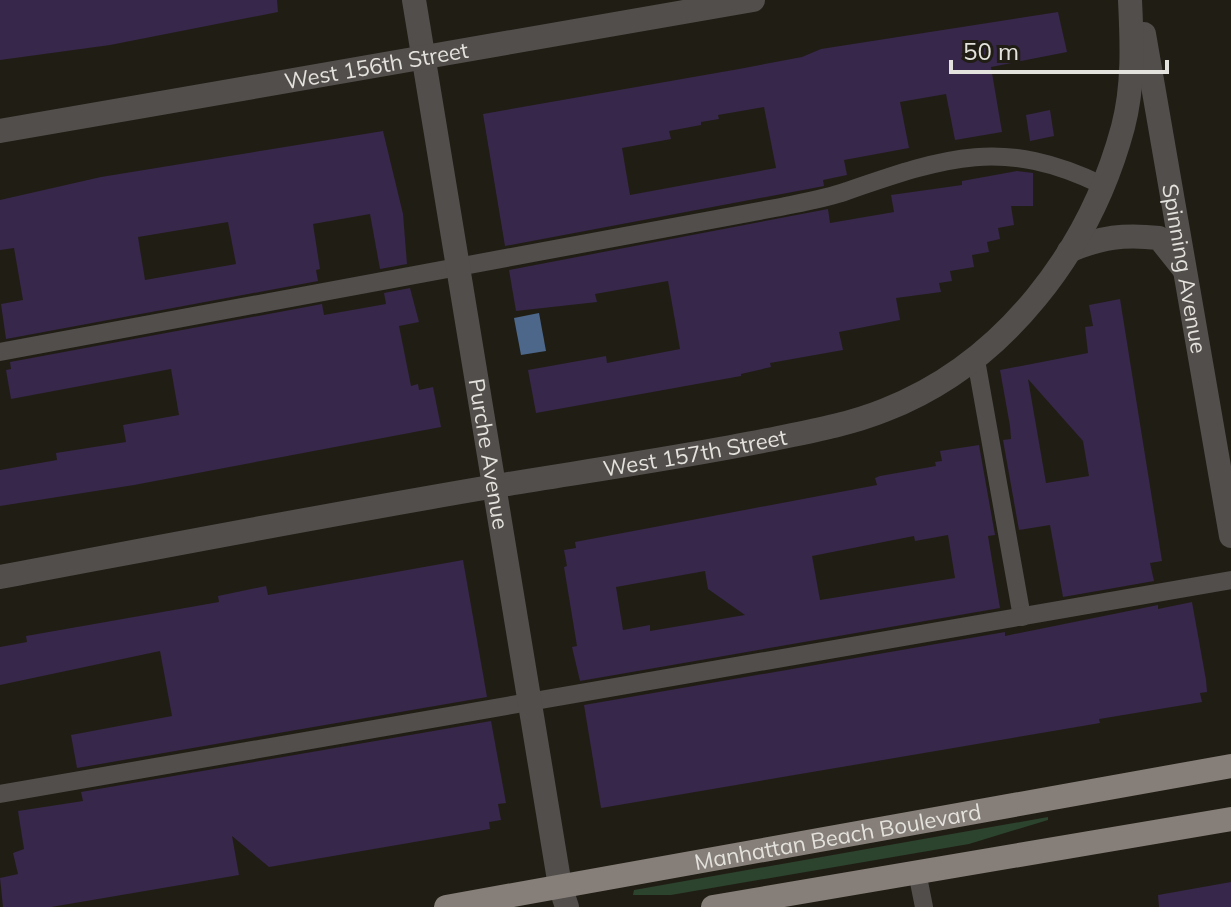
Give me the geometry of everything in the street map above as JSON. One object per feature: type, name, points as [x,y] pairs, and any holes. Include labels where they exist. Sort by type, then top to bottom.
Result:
[{"type":"main road","name":"Manhattan Beach Boulevard","points":[[446,907],[564,896],[1231,766]]},
{"type":"main road","points":[[713,907],[1231,819]]},
{"type":"street","name":"Purche Avenue","points":[[414,0],[564,896]]},
{"type":"street","name":"West 156th Street","points":[[0,131],[753,0]]},
{"type":"street","name":"West 157th Street","points":[[0,577],[494,486],[717,450],[825,428],[884,411],[932,388],[976,360],[1015,322],[1069,251],[1102,185],[1125,113],[1133,62],[1130,0]]},
{"type":"street","name":"Spinning Avenue","points":[[1139,0],[1231,536]]},
{"type":"street","points":[[1069,251],[1100,238],[1123,234],[1159,238],[1184,270]]},
{"type":"lane","points":[[0,352],[803,202],[846,192],[891,173],[934,162],[996,155],[1060,164],[1102,185]]},
{"type":"lane","points":[[976,360],[1022,617]]},
{"type":"lane","points":[[0,794],[1231,580]]},
{"type":"lane","points":[[917,872],[924,907]]},
{"type":"green space","points":[[1048,817],[1048,820],[969,844],[671,895],[633,895],[634,890]]},
{"type":"water","points":[[539,313],[546,351],[521,355],[514,318]]},
{"type":"building","points":[[0,0],[277,0],[278,12],[110,45],[0,60]]},
{"type":"building","points":[[1058,12],[1067,52],[991,67],[1002,132],[955,140],[946,94],[900,102],[909,148],[844,160],[847,175],[823,180],[824,186],[505,246],[483,114],[802,57],[821,49]],"holes":[[[764,107],[776,168],[630,195],[622,148],[671,139],[669,131],[701,125],[701,122],[719,119],[718,115]]]},
{"type":"building","points":[[1050,110],[1054,136],[1030,141],[1026,115]]},
{"type":"building","points":[[383,131],[403,214],[407,264],[380,269],[370,214],[313,224],[320,269],[316,270],[318,281],[6,339],[1,304],[23,300],[14,248],[0,250],[0,200],[101,177]],"holes":[[[228,222],[236,264],[145,280],[138,237]]]},
{"type":"building","points":[[1017,171],[1033,173],[1033,206],[1011,206],[1014,225],[998,228],[1000,239],[987,242],[989,252],[972,255],[974,267],[950,271],[952,281],[939,283],[941,292],[896,298],[900,320],[839,332],[843,350],[770,363],[771,367],[741,376],[536,413],[528,370],[606,356],[607,363],[680,349],[668,281],[595,294],[597,302],[516,311],[509,270],[828,209],[830,223],[894,212],[891,195],[962,185],[962,181]]},
{"type":"building","points":[[410,288],[419,322],[399,326],[411,386],[418,384],[419,390],[433,387],[441,427],[134,485],[0,506],[0,470],[57,460],[56,453],[126,442],[123,425],[179,415],[171,369],[11,399],[6,370],[11,369],[10,362],[322,304],[324,315],[386,304],[384,293]]},
{"type":"building","points":[[1120,299],[1162,561],[1150,563],[1154,581],[1063,597],[1050,525],[1019,530],[1003,440],[1011,439],[1000,370],[1088,353],[1085,327],[1093,326],[1089,305]],"holes":[[[1028,379],[1083,441],[1089,476],[1046,483]]]},
{"type":"building","points":[[979,445],[995,535],[988,536],[1000,608],[580,681],[572,647],[577,646],[564,567],[567,566],[564,550],[576,548],[575,542],[877,485],[875,478],[880,476],[936,466],[935,462],[942,461],[940,451]],"holes":[[[948,535],[955,578],[820,600],[812,556],[914,536],[915,541]],[[705,571],[708,589],[745,615],[650,631],[650,625],[623,630],[616,587]]]},
{"type":"building","points":[[463,560],[487,697],[77,768],[71,735],[172,716],[160,651],[0,685],[0,647],[27,642],[26,636],[219,602],[218,596],[266,586],[268,595]]},
{"type":"building","points":[[1192,602],[1206,680],[1207,692],[1200,693],[1202,702],[1099,719],[1100,723],[601,808],[584,705],[1005,632],[1005,636],[1158,605],[1158,609]]},
{"type":"building","points":[[491,721],[506,803],[498,804],[501,820],[489,822],[490,829],[269,867],[232,836],[239,875],[51,907],[3,907],[0,878],[18,874],[13,853],[24,849],[18,811],[83,801],[81,792]]},
{"type":"building","points":[[1231,882],[1231,907],[1159,907],[1158,895]]}]
